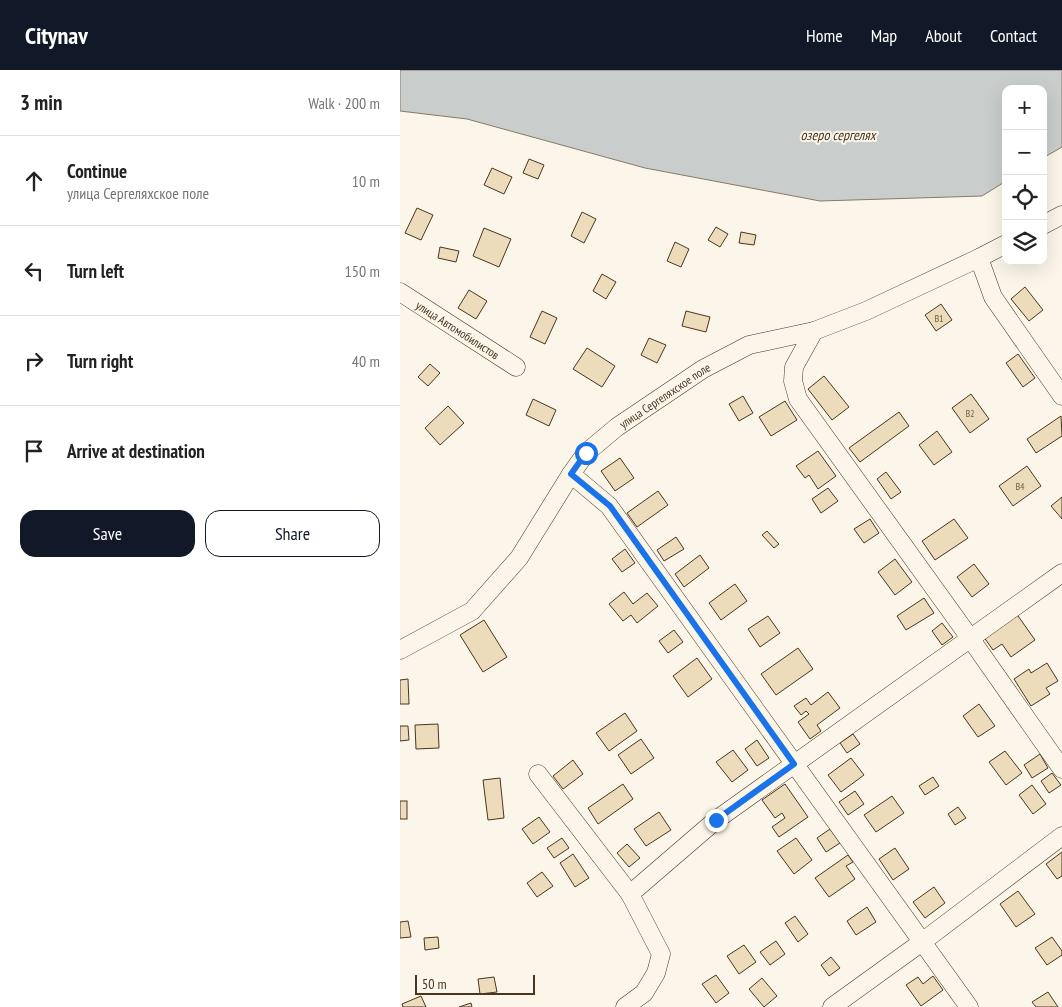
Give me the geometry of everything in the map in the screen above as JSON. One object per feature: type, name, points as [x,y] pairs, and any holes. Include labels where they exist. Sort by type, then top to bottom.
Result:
[{"type":"street","points":[[1047,223],[1062,215]]},
{"type":"street","name":"улица Сергеляхское поле","points":[[400,650],[472,610],[519,558],[586,453],[618,427],[703,369],[749,345],[814,330],[866,311],[1002,246]]},
{"type":"street","points":[[979,258],[993,297],[1062,396]]},
{"type":"street","name":"улица Автомобилистов","points":[[400,292],[516,367]]},
{"type":"street","points":[[814,330],[794,367],[793,381],[798,399],[1062,769]]},
{"type":"street","points":[[571,474],[610,506],[969,1007]]},
{"type":"street","points":[[630,894],[716,820],[1062,573]]},
{"type":"street","points":[[538,774],[630,894],[661,954],[656,973],[644,993],[625,1007]]},
{"type":"street","points":[[832,1007],[922,942],[1062,836]]},
{"type":"water","name":"озеро сергелях","points":[[400,70],[1062,70],[1062,147],[1047,156],[1047,85],[1002,85],[1002,184],[982,196],[820,201],[645,168],[467,119],[400,111]]},
{"type":"building","points":[[529,159],[544,165],[538,179],[523,173]]},
{"type":"building","points":[[492,168],[512,177],[504,194],[484,185]]},
{"type":"building","points":[[417,208],[433,215],[421,240],[405,233]]},
{"type":"building","points":[[582,212],[596,219],[584,243],[571,236]]},
{"type":"building","points":[[716,227],[728,234],[720,247],[708,240]]},
{"type":"building","points":[[484,228],[511,239],[499,267],[473,256]]},
{"type":"building","points":[[741,232],[756,235],[754,245],[739,243]]},
{"type":"building","points":[[675,242],[689,249],[681,267],[667,261]]},
{"type":"building","points":[[440,247],[459,251],[456,262],[438,258]]},
{"type":"building","points":[[602,274],[616,282],[606,299],[593,291]]},
{"type":"building","points":[[1025,287],[1043,310],[1029,321],[1011,299]]},
{"type":"building","points":[[469,290],[487,301],[476,319],[458,308]]},
{"type":"building","points":[[941,304],[952,320],[936,331],[925,315]]},
{"type":"building","points":[[542,311],[557,318],[545,344],[530,337]]},
{"type":"building","points":[[686,311],[710,317],[706,332],[682,326]]},
{"type":"building","points":[[649,338],[666,345],[657,363],[641,355]]},
{"type":"building","points":[[587,348],[615,366],[602,387],[573,369]]},
{"type":"building","points":[[1018,354],[1035,378],[1023,387],[1006,363]]},
{"type":"building","points":[[430,364],[440,373],[428,386],[418,377]]},
{"type":"building","points":[[824,376],[849,407],[832,420],[808,389]]},
{"type":"building","points":[[971,394],[989,419],[970,433],[952,408]]},
{"type":"building","points":[[743,396],[753,413],[739,421],[729,404]]},
{"type":"building","points":[[533,399],[556,410],[549,426],[526,415]]},
{"type":"building","points":[[785,401],[797,420],[771,436],[759,417]]},
{"type":"building","points":[[448,406],[464,423],[440,445],[425,428]]},
{"type":"building","points":[[899,412],[909,426],[860,462],[849,448]]},
{"type":"building","points":[[1061,416],[1062,436],[1036,453],[1027,439]]},
{"type":"building","points":[[937,431],[952,452],[934,465],[919,445]]},
{"type":"building","points":[[818,451],[836,476],[818,489],[809,475],[805,478],[796,466]]},
{"type":"building","points":[[620,458],[634,478],[615,491],[601,471]]},
{"type":"building","points":[[1027,466],[1041,486],[1013,506],[999,486]]},
{"type":"building","points":[[886,472],[901,492],[891,499],[877,479]]},
{"type":"building","points":[[828,488],[838,501],[821,513],[812,499]]},
{"type":"building","points":[[658,491],[668,505],[637,527],[627,513]]},
{"type":"building","points":[[1062,497],[1062,519],[1051,506]]},
{"type":"building","points":[[870,519],[879,533],[864,543],[854,529]]},
{"type":"building","points":[[954,519],[968,538],[935,560],[922,541]]},
{"type":"building","points":[[767,531],[779,544],[774,548],[762,535]]},
{"type":"building","points":[[676,537],[684,549],[664,561],[657,550]]},
{"type":"building","points":[[625,549],[635,563],[622,572],[612,559]]},
{"type":"building","points":[[700,555],[709,568],[684,587],[675,574]]},
{"type":"building","points":[[895,559],[912,582],[895,595],[878,572]]},
{"type":"building","points":[[974,564],[989,584],[972,597],[957,577]]},
{"type":"building","points":[[735,584],[747,601],[721,620],[709,603]]},
{"type":"building","points":[[624,592],[633,604],[647,593],[658,606],[637,623],[631,615],[623,621],[609,604]]},
{"type":"building","points":[[924,598],[934,613],[906,630],[897,616]]},
{"type":"building","points":[[1016,613],[1035,640],[1011,657],[1002,644],[993,650],[983,636]]},
{"type":"building","points":[[768,616],[780,633],[760,647],[748,629]]},
{"type":"building","points":[[484,620],[507,657],[483,672],[460,635]]},
{"type":"building","points":[[942,623],[953,637],[942,645],[932,631]]},
{"type":"building","points":[[674,630],[683,642],[668,653],[659,641]]},
{"type":"building","points":[[798,648],[813,669],[776,695],[761,674]]},
{"type":"building","points":[[697,658],[712,679],[688,697],[673,676]]},
{"type":"building","points":[[1047,663],[1058,681],[1046,688],[1050,694],[1031,706],[1014,679],[1029,669],[1031,673]]},
{"type":"building","points":[[408,679],[409,704],[400,704],[400,680]]},
{"type":"building","points":[[828,692],[840,708],[817,725],[821,731],[810,739],[798,722],[809,714],[806,711],[801,715],[794,706],[806,698],[811,705]]},
{"type":"building","points":[[979,704],[995,726],[978,737],[963,716]]},
{"type":"building","points":[[625,713],[637,731],[609,751],[596,733]]},
{"type":"building","points":[[438,724],[439,748],[416,749],[415,725]]},
{"type":"building","points":[[400,726],[408,726],[409,740],[400,741]]},
{"type":"building","points":[[853,734],[860,744],[847,753],[840,743]]},
{"type":"building","points":[[641,739],[654,758],[631,774],[618,755]]},
{"type":"building","points":[[757,740],[769,758],[757,766],[745,749]]},
{"type":"building","points":[[733,750],[748,770],[732,782],[716,762]]},
{"type":"building","points":[[1005,751],[1022,773],[1006,785],[989,762]]},
{"type":"building","points":[[1040,754],[1048,768],[1032,778],[1024,765]]},
{"type":"building","points":[[851,758],[864,775],[841,792],[828,775]]},
{"type":"building","points":[[573,760],[583,774],[563,789],[553,776]]},
{"type":"building","points":[[1052,773],[1061,785],[1049,793],[1041,781]]},
{"type":"building","points":[[933,777],[939,786],[925,795],[919,786]]},
{"type":"building","points":[[500,778],[504,818],[488,820],[483,780]]},
{"type":"building","points":[[623,784],[633,799],[598,824],[588,808]]},
{"type":"building","points":[[785,784],[808,817],[779,837],[772,827],[785,818],[782,813],[775,818],[762,800]]},
{"type":"building","points":[[1032,785],[1046,804],[1033,814],[1019,795]]},
{"type":"building","points":[[855,791],[864,804],[848,815],[839,802]]},
{"type":"building","points":[[892,796],[904,813],[876,832],[864,815]]},
{"type":"building","points":[[400,801],[407,801],[407,819],[400,819]]},
{"type":"building","points":[[958,807],[966,818],[955,825],[948,814]]},
{"type":"building","points":[[659,812],[671,830],[646,846],[634,829]]},
{"type":"building","points":[[539,817],[550,832],[533,844],[522,829]]},
{"type":"building","points":[[830,829],[840,843],[826,852],[817,838]]},
{"type":"building","points":[[562,838],[569,848],[554,858],[547,848]]},
{"type":"building","points":[[796,838],[812,860],[794,874],[777,851]]},
{"type":"building","points":[[627,844],[640,858],[629,867],[617,853]]},
{"type":"building","points":[[895,848],[909,869],[893,880],[879,859]]},
{"type":"building","points":[[1062,852],[1062,876],[1057,879],[1046,864]]},
{"type":"building","points":[[573,854],[589,878],[575,887],[560,863]]},
{"type":"building","points":[[848,855],[853,862],[846,866],[855,879],[829,897],[815,878]]},
{"type":"building","points":[[542,872],[553,886],[537,897],[527,883]]},
{"type":"building","points":[[934,887],[945,903],[925,918],[913,902]]},
{"type":"building","points":[[1018,891],[1035,914],[1016,927],[1000,904]]},
{"type":"building","points":[[867,907],[876,922],[856,935],[847,921]]},
{"type":"building","points":[[795,916],[808,934],[798,942],[785,923]]},
{"type":"building","points":[[408,921],[411,937],[400,938],[400,922]]},
{"type":"building","points":[[438,937],[439,948],[425,950],[424,938]]},
{"type":"building","points":[[1052,937],[1062,951],[1062,955],[1047,965],[1035,948]]},
{"type":"building","points":[[776,941],[785,954],[770,965],[760,952]]},
{"type":"building","points":[[744,945],[756,962],[739,974],[727,956]]},
{"type":"building","points":[[831,957],[840,968],[829,976],[821,965]]},
{"type":"building","points":[[716,975],[729,993],[716,1003],[702,984]]},
{"type":"building","points":[[933,976],[943,990],[921,1006],[906,985],[918,977],[923,984]]},
{"type":"building","points":[[494,977],[497,992],[480,994],[478,979]]},
{"type":"building","points":[[762,978],[777,996],[764,1007],[749,989]]},
{"type":"building","points":[[1048,992],[1058,1007],[1036,1007],[1032,1002]]},
{"type":"building","points":[[421,996],[426,1007],[403,1007],[402,1004]]},
{"type":"building","points":[[471,1003],[472,1007],[459,1007]]},
{"type":"route","points":[[586,453],[571,474],[610,506],[794,764],[716,820]]}]
